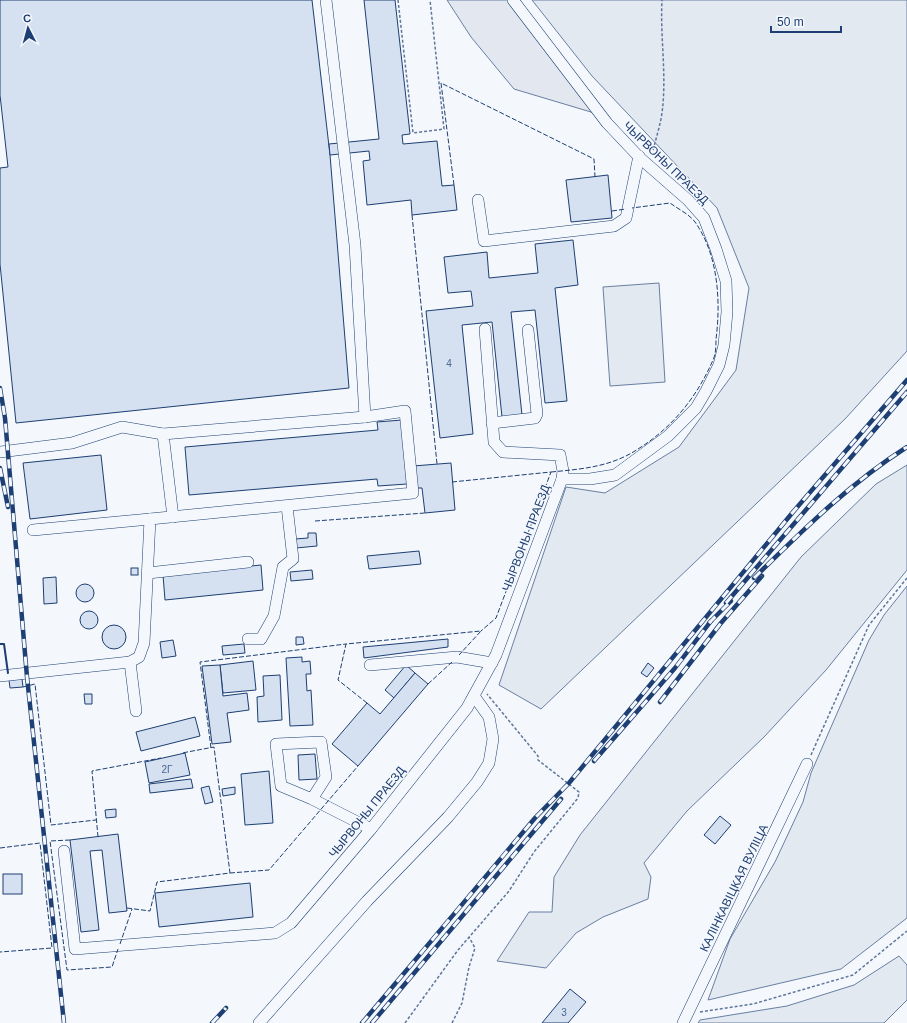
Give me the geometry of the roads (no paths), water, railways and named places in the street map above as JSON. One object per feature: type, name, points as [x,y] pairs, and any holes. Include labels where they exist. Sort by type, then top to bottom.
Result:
[{"type":"street","points":[[326,0],[355,245],[365,417]]},
{"type":"street","name":"ЧЫРВОНЫ ПРАЕЗД","points":[[64,850],[75,950],[275,934],[291,923],[371,829],[467,708],[492,663],[562,479],[607,477],[616,475],[668,436],[696,408],[706,391],[718,366],[724,345],[727,312],[726,281],[704,218],[688,200],[639,156],[607,123],[513,0]]},
{"type":"street","points":[[478,200],[484,241],[614,226],[626,218],[639,156]]},
{"type":"street","points":[[485,329],[494,442],[503,452],[560,455],[564,471],[562,479]]},
{"type":"street","points":[[492,423],[536,418],[537,414],[528,330]]},
{"type":"street","points":[[0,452],[72,443],[122,427],[163,434],[365,417],[405,411],[413,493],[33,530]]},
{"type":"street","points":[[163,434],[173,517]]},
{"type":"street","points":[[248,639],[261,639],[271,622],[274,616],[283,567],[293,559],[287,506]]},
{"type":"street","points":[[0,676],[130,662],[139,657],[144,643],[150,519]]},
{"type":"street","points":[[148,572],[248,562]]},
{"type":"street","points":[[370,665],[457,657],[492,663]]},
{"type":"street","points":[[130,662],[136,711]]},
{"type":"street","points":[[259,1023],[367,901],[448,817],[477,782],[489,763],[493,739],[489,717],[474,696]]},
{"type":"street","points":[[312,799],[326,777],[321,742],[276,744],[281,786],[312,799],[371,829]]},
{"type":"street","name":"КАЛІНКАВІЦКАЯ ВУЛІЦА","points":[[686,1018],[807,764]]},
{"type":"railway","points":[[362,1023],[535,818],[569,783],[793,512],[907,380]]},
{"type":"railway","points":[[0,388],[5,418],[27,677],[64,1023]]},
{"type":"railway","points":[[726,603],[907,392]]},
{"type":"railway","points":[[754,578],[827,508],[866,476],[907,447]]},
{"type":"railway","points":[[0,468],[8,507]]},
{"type":"railway","points":[[660,702],[721,623],[762,576]]},
{"type":"railway","points":[[709,623],[731,601]]},
{"type":"railway","points":[[594,761],[675,668],[711,621]]},
{"type":"railway","points":[[372,1023],[561,799]]},
{"type":"railway","points":[[212,1023],[226,1008]]}]
